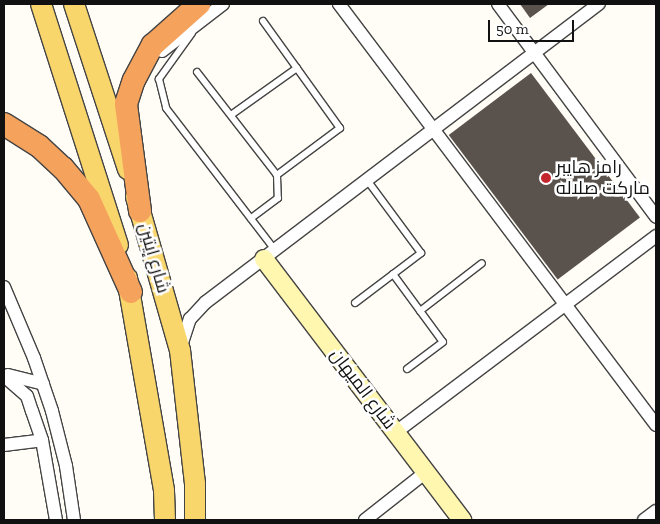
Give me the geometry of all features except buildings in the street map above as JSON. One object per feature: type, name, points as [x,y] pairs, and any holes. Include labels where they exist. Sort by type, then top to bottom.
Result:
[{"type":"highway","points":[[140,211],[126,104],[142,66],[158,40],[200,12]]},
{"type":"highway","points":[[4,124],[39,146],[63,168],[89,199],[131,292]]},
{"type":"main road","name":"شارع إيتين","points":[[41,4],[131,292],[164,491],[165,520]]},
{"type":"main road","name":"شارع إيتين","points":[[74,4],[140,211],[180,350],[195,483],[194,520]]},
{"type":"street","points":[[200,12],[223,4]]},
{"type":"street","points":[[340,4],[656,425]]},
{"type":"street","points":[[498,4],[533,54],[656,217]]},
{"type":"street","points":[[180,350],[195,313],[599,4]]},
{"type":"street","points":[[396,432],[656,236]]},
{"type":"street","name":"شارع الميهان","points":[[270,254],[396,432],[462,520]]},
{"type":"street","points":[[4,287],[43,384],[60,441],[74,520]]},
{"type":"street","points":[[4,375],[43,384]]},
{"type":"street","points":[[4,375],[27,396],[42,440],[56,520]]},
{"type":"street","points":[[4,445],[42,440]]},
{"type":"street","points":[[365,520],[426,472]]},
{"type":"street","points":[[644,520],[656,511]]},
{"type":"lane","points":[[200,12],[159,80],[166,108],[251,218],[270,254]]},
{"type":"lane","points":[[263,21],[340,128],[277,175]]},
{"type":"lane","points":[[231,115],[297,68]]},
{"type":"lane","points":[[197,72],[277,175],[278,198],[251,218]]},
{"type":"lane","points":[[355,302],[421,253],[367,180]]},
{"type":"lane","points":[[420,311],[482,263]]},
{"type":"lane","points":[[393,274],[444,342],[407,369]]},
{"type":"place","name":"رامز هايبر ماركت صلاله","points":[[546,178]]}]
